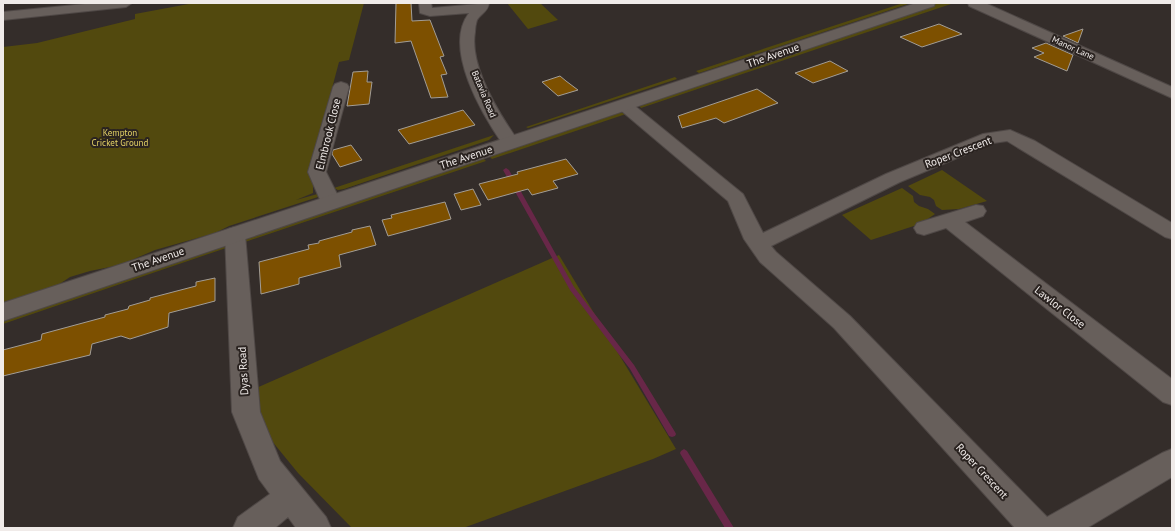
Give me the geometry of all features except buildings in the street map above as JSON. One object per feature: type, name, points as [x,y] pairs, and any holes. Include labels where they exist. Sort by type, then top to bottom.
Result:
[{"type":"street","points":[[5,13],[54,12],[126,3]]},
{"type":"street","points":[[118,15],[126,3]]},
{"type":"street","points":[[425,3],[425,10],[430,12],[466,11],[483,6]]},
{"type":"street","name":"The Avenue","points":[[3,312],[929,3]]},
{"type":"street","name":"Manor Lane","points":[[974,3],[1172,94]]},
{"type":"street","name":"Batavia Road","points":[[466,11],[468,48],[476,80],[498,125],[510,142]]},
{"type":"street","name":"Elmbrook Close","points":[[332,202],[317,172],[341,87]]},
{"type":"street","name":"Roper Crescent","points":[[624,105],[736,198],[758,244],[768,257],[842,322],[1036,528]]},
{"type":"street","name":"Roper Crescent","points":[[758,244],[893,178],[946,155],[989,138],[1010,135],[1172,232]]},
{"type":"street","points":[[924,228],[976,211]]},
{"type":"street","name":"Lawlor Close","points":[[949,220],[1172,394]]},
{"type":"street","name":"Dyas Road","points":[[235,234],[246,412],[268,470],[315,528]]},
{"type":"street","points":[[1058,528],[1172,462]]},
{"type":"street","points":[[249,528],[260,521],[290,496]]},
{"type":"green space","name":"Kempton Cricket Ground","points":[[194,3],[364,3],[349,60],[339,62],[327,107],[339,111],[313,175],[313,193],[296,200],[321,193],[318,197],[229,226],[215,233],[155,250],[120,265],[70,277],[55,287],[3,305],[3,47],[37,43],[135,19],[135,14]]},
{"type":"green space","points":[[507,3],[540,3],[558,20],[528,29]]},
{"type":"green space","points":[[903,3],[911,3],[699,73],[696,71]]},
{"type":"green space","points":[[937,3],[954,3],[641,108],[638,104]]},
{"type":"green space","points":[[675,77],[677,79],[528,128],[526,127]]},
{"type":"green space","points":[[622,110],[626,114],[492,159],[487,154]]},
{"type":"green space","points":[[494,135],[489,140],[344,189],[338,190],[334,188]]},
{"type":"green space","points":[[481,156],[486,161],[245,242],[245,238]]},
{"type":"green space","points":[[942,170],[987,201],[959,209],[942,210],[936,206],[934,200],[930,197],[920,195],[908,186]]},
{"type":"green space","points":[[902,188],[913,196],[914,202],[919,206],[928,209],[935,214],[920,224],[871,240],[842,215]]},
{"type":"green space","points":[[225,245],[226,248],[3,324],[3,316]]},
{"type":"green space","points":[[559,255],[676,449],[653,459],[463,528],[352,528],[298,473],[236,397]]},
{"type":"waterway","points":[[506,170],[572,288],[632,367],[672,434]]},
{"type":"waterway","points":[[684,453],[730,528]]}]
